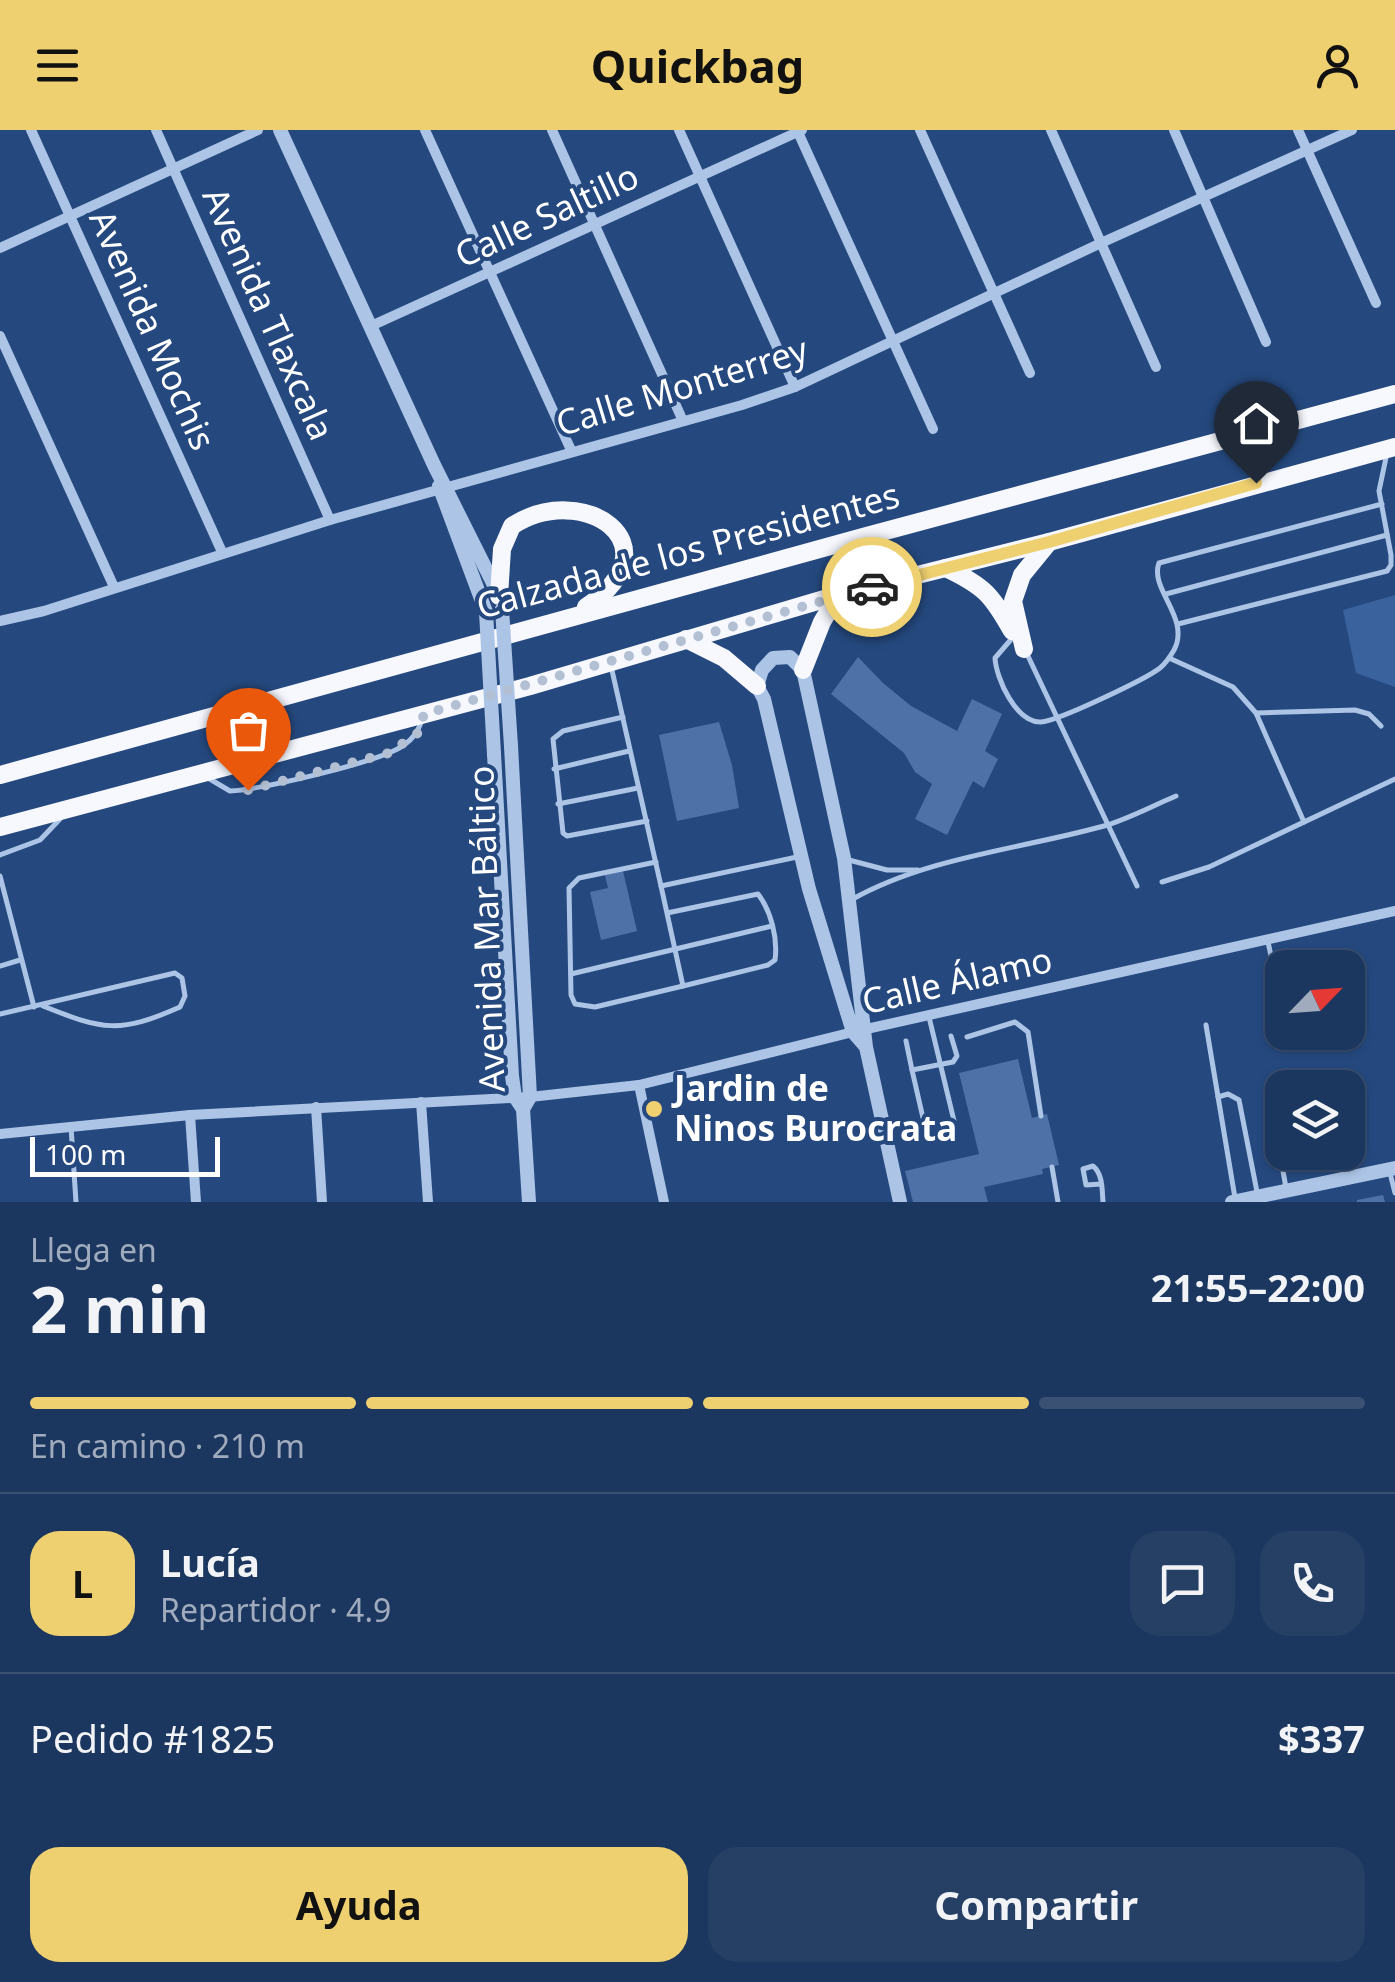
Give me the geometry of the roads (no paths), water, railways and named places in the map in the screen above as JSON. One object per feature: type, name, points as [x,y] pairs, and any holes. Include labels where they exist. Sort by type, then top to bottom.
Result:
[{"type":"highway","name":"Calzada de los Presidentes","points":[[0,776],[1395,394]]},
{"type":"highway","points":[[0,827],[424,714],[838,595],[1392,448]]},
{"type":"highway","points":[[501,602],[502,549],[512,526],[544,512],[568,510],[591,514],[602,518],[621,539],[623,568],[604,595],[572,617]]},
{"type":"highway","points":[[1019,642],[1013,600],[1022,575],[1049,542]]},
{"type":"highway","points":[[946,568],[983,587],[994,598],[1019,642]]},
{"type":"highway","points":[[803,670],[822,622],[838,595]]},
{"type":"highway","points":[[686,639],[724,658],[757,686]]},
{"type":"street","name":"Avenida Mochis","points":[[31,130],[222,552]]},
{"type":"street","name":"Avenida Tlaxcala","points":[[156,130],[330,520]]},
{"type":"street","points":[[0,248],[258,130]]},
{"type":"street","points":[[280,130],[443,488],[501,602]]},
{"type":"street","points":[[425,130],[571,450]]},
{"type":"street","points":[[552,130],[684,421]]},
{"type":"street","points":[[678,130],[795,387]]},
{"type":"street","points":[[799,130],[933,429]]},
{"type":"street","name":"Calle Saltillo","points":[[371,326],[799,130]]},
{"type":"street","points":[[920,130],[1030,373]]},
{"type":"street","points":[[1051,130],[1156,367]]},
{"type":"street","points":[[1174,130],[1266,342]]},
{"type":"street","points":[[1298,130],[1376,304]]},
{"type":"street","name":"Calle Monterrey","points":[[1,618],[26,616],[222,552],[795,387],[1352,130]]},
{"type":"street","points":[[0,336],[114,587]]},
{"type":"street","name":"Avenida Mar Báltico","points":[[443,488],[486,612],[529,1202]]},
{"type":"street","name":"Avenida Mar Báltico","points":[[501,602],[511,746],[522,1101]]},
{"type":"street","points":[[861,1037],[844,858],[803,670],[790,657],[773,658],[762,670],[757,686],[764,700],[800,856],[861,1037],[900,1202]]},
{"type":"street","name":"Calle Álamo","points":[[0,1134],[316,1107],[522,1101],[639,1085],[1395,912]]},
{"type":"street","points":[[830,952],[843,954],[852,948]]},
{"type":"street","points":[[639,1085],[664,1202]]},
{"type":"street","points":[[421,1102],[428,1202]]},
{"type":"street","points":[[316,1107],[322,1202]]},
{"type":"street","points":[[190,1115],[196,1202]]},
{"type":"street","points":[[1234,1202],[1392,1169]]},
{"type":"lane","points":[[1178,624],[1386,571],[1391,555],[1380,483],[1392,448]]},
{"type":"lane","points":[[1137,886],[1057,717],[1019,642],[995,658],[998,674],[1014,704],[1030,720],[1041,722],[1057,717],[1150,674],[1169,658],[1178,644],[1178,624],[1156,570],[1159,563],[1382,504]]},
{"type":"lane","points":[[1166,594],[1387,535]]},
{"type":"lane","points":[[1169,658],[1233,687],[1256,713],[1304,822]]},
{"type":"lane","points":[[610,662],[683,986]]},
{"type":"lane","points":[[1256,713],[1355,710],[1369,714],[1382,726]]},
{"type":"lane","points":[[202,772],[230,791],[275,784],[389,753],[418,733],[424,714]]},
{"type":"lane","points":[[623,716],[556,735],[558,804],[566,836],[647,822]]},
{"type":"lane","points":[[554,769],[631,751]]},
{"type":"lane","points":[[1162,882],[1209,867],[1395,779]]},
{"type":"lane","points":[[558,804],[639,788]]},
{"type":"lane","points":[[849,900],[926,869],[1109,825],[1176,796]]},
{"type":"lane","points":[[0,855],[40,840],[67,809]]},
{"type":"lane","points":[[661,886],[800,856]]},
{"type":"lane","points":[[844,858],[886,870],[926,869]]},
{"type":"lane","points":[[656,862],[627,866],[572,883],[568,897],[573,1000],[582,1008],[683,986],[768,966],[776,954],[768,908],[758,894],[667,913]]},
{"type":"lane","points":[[0,876],[34,1007]]},
{"type":"lane","points":[[570,974],[772,926]]},
{"type":"lane","points":[[1268,939],[1270,950]]},
{"type":"lane","points":[[0,966],[20,960]]},
{"type":"lane","points":[[0,1014],[175,973],[185,986],[180,1008],[121,1027],[91,1024],[43,1006]]},
{"type":"lane","points":[[929,1018],[956,1125]]},
{"type":"lane","points":[[968,1037],[1015,1022],[1024,1026],[1042,1116]]},
{"type":"lane","points":[[1206,1025],[1234,1202]]},
{"type":"lane","points":[[912,1070],[956,1060],[951,1036]]},
{"type":"lane","points":[[906,1041],[926,1130]]},
{"type":"lane","points":[[1218,1096],[1228,1094],[1239,1100],[1258,1197]]},
{"type":"lane","points":[[71,1127],[76,1202]]},
{"type":"lane","points":[[1052,1167],[1058,1202]]},
{"type":"lane","points":[[1101,1184],[1086,1185],[1084,1169],[1096,1169],[1101,1184],[1103,1202]]},
{"type":"lane","points":[[1392,1169],[1395,1194]]},
{"type":"lane","points":[[1282,1170],[1286,1191]]},
{"type":"place","name":"Jardin de Ninos Burocrata","points":[[654,1109]]}]
